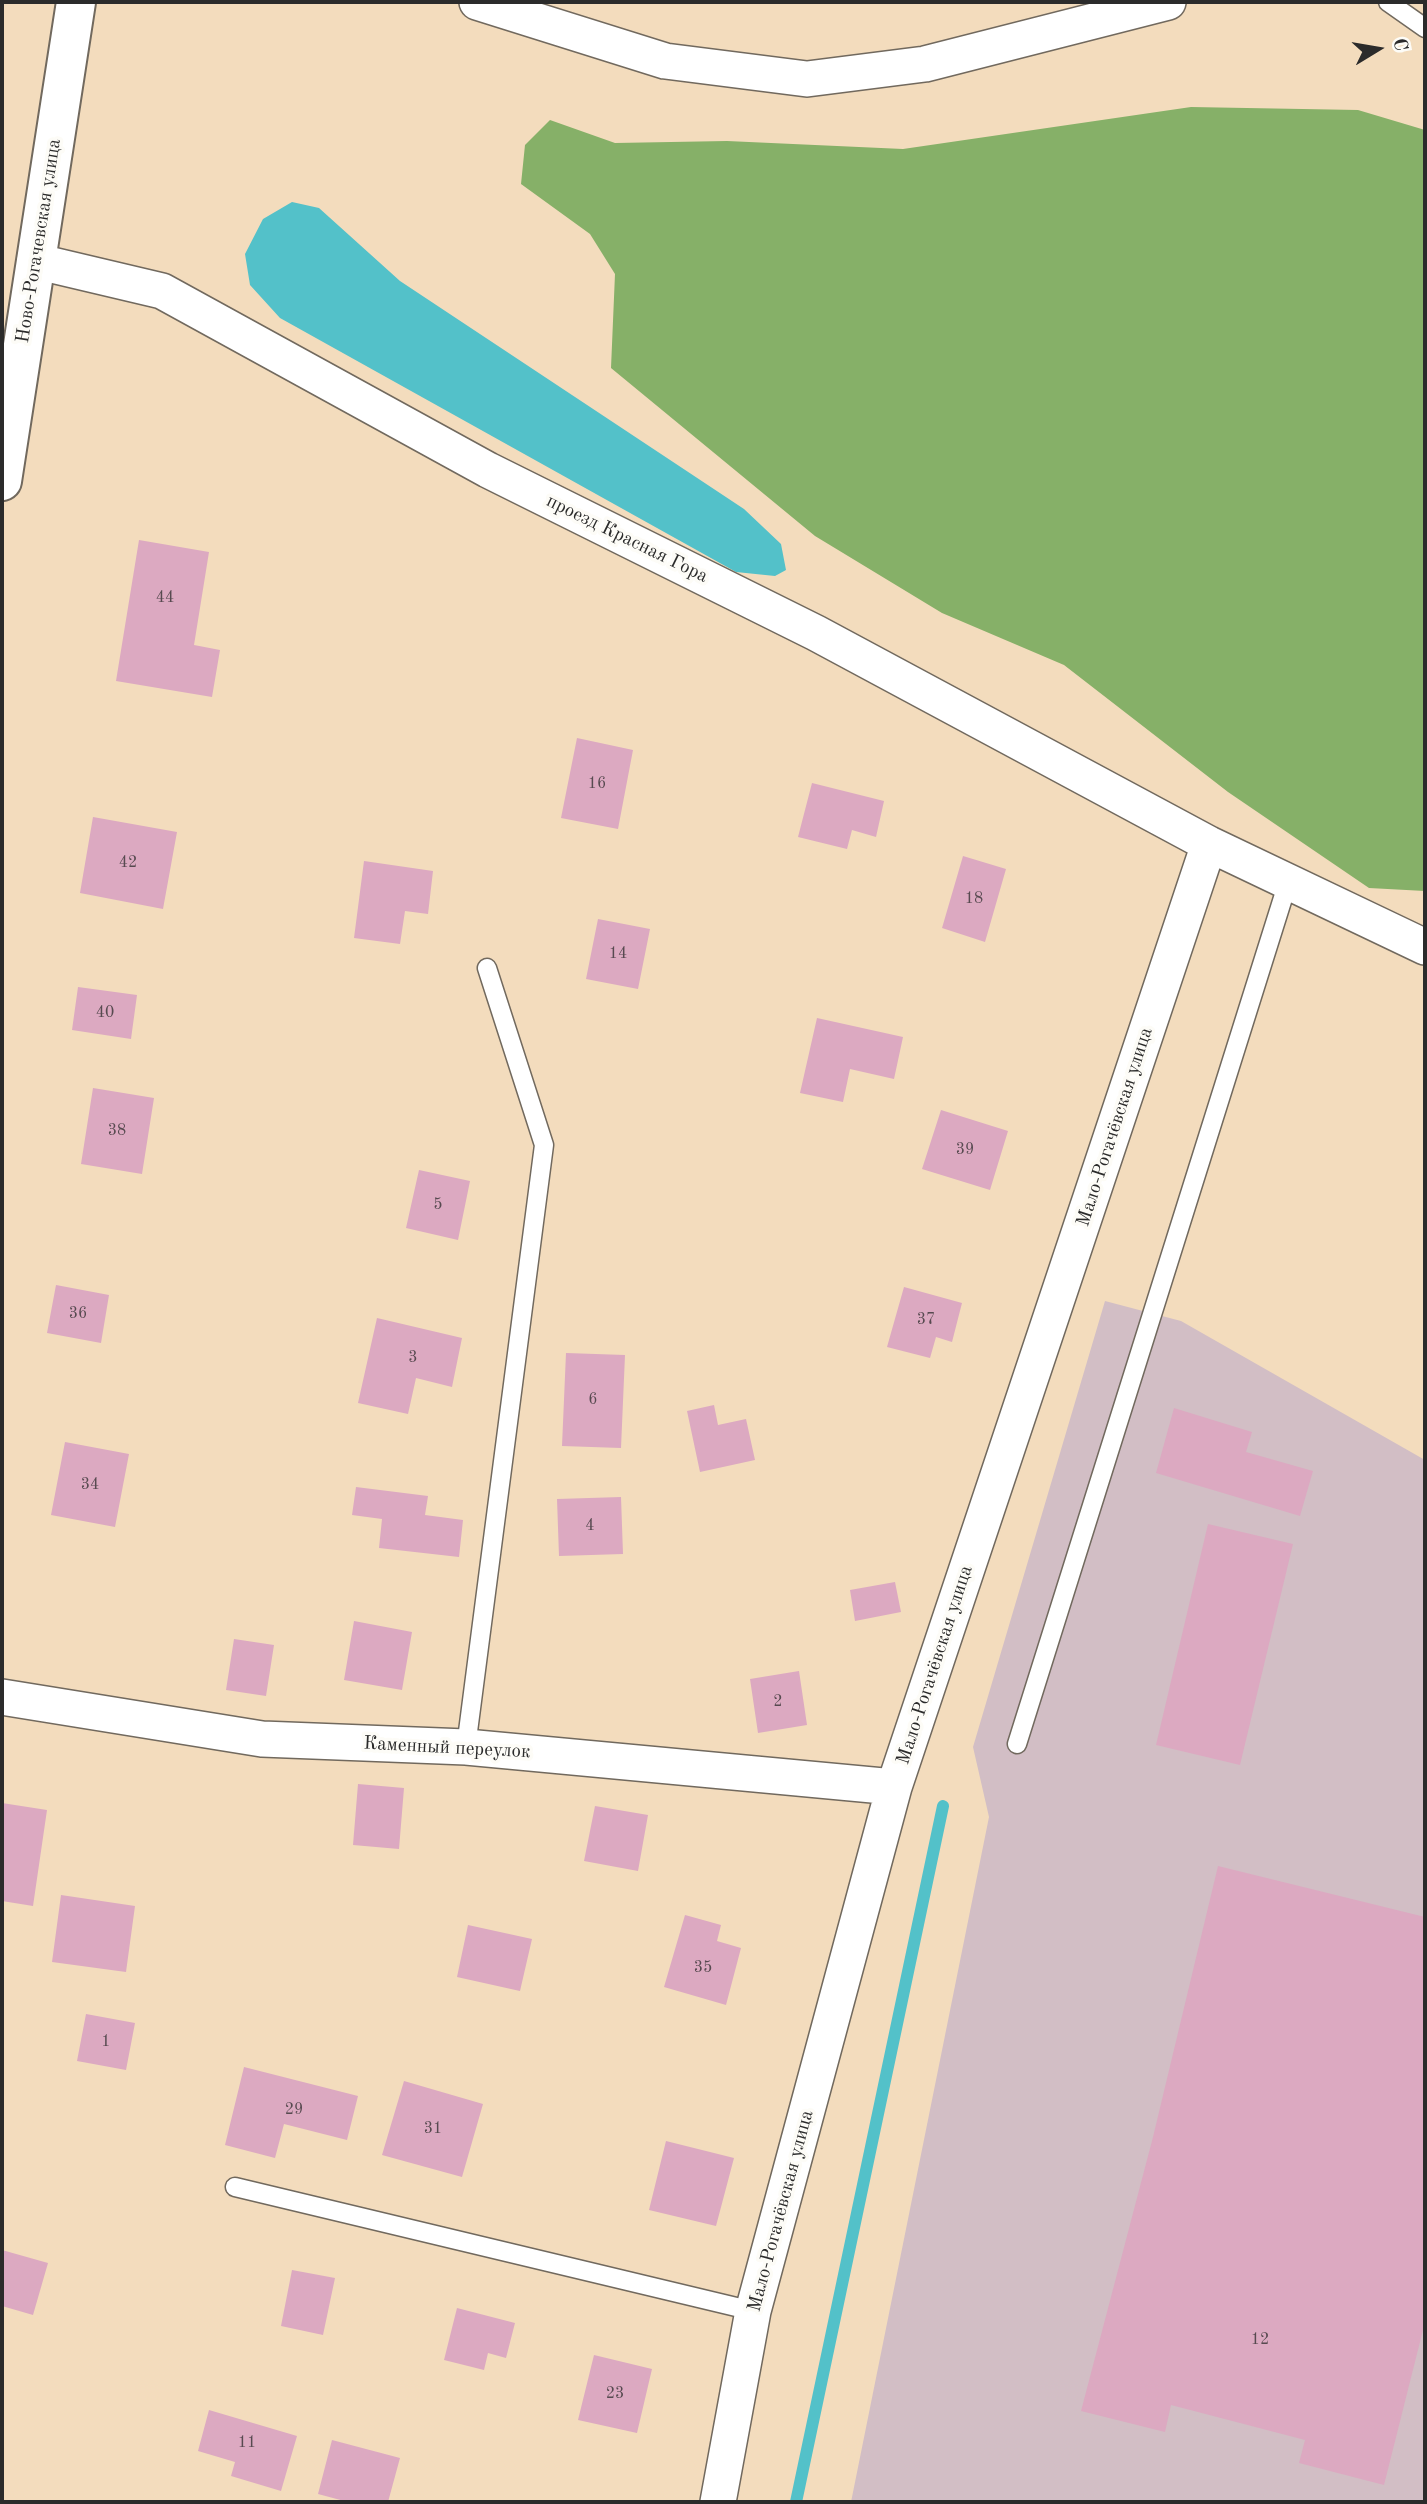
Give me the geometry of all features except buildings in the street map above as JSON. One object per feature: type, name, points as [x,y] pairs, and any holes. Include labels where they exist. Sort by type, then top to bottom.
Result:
[{"type":"main road","name":"Ново-Рогачевская улица","points":[[2,481],[76,2]]},
{"type":"street","points":[[477,2],[665,61],[807,79],[925,64],[1168,2]]},
{"type":"street","name":"проезд Красная Гора","points":[[35,261],[163,292],[488,470],[816,633],[1209,844],[1425,947]]},
{"type":"street","name":"Мало-Рогачёвская улица","points":[[718,2502],[753,2311],[894,1787],[1209,844]]},
{"type":"street","name":"Каменный переулок","points":[[2,1697],[262,1739],[466,1747],[894,1787]]},
{"type":"lane","points":[[1388,2],[1425,28]]},
{"type":"lane","points":[[1017,1744],[1287,881]]},
{"type":"lane","points":[[466,1747],[544,1145],[487,968]]},
{"type":"lane","points":[[235,2187],[753,2311]]},
{"type":"shaded area","points":[[1105,1301],[1181,1321],[1425,1460],[1425,2502],[851,2502],[989,1817],[973,1747]]},
{"type":"green space","points":[[1191,107],[1358,110],[1425,130],[1425,891],[1369,888],[1228,792],[1064,665],[942,613],[815,536],[611,368],[615,274],[590,234],[521,184],[525,145],[550,120],[615,143],[727,141],[903,149]]},
{"type":"water","points":[[292,202],[319,208],[400,281],[744,509],[781,544],[786,570],[775,576],[736,572],[280,318],[250,285],[245,254],[263,219]]},
{"type":"waterway","points":[[796,2502],[943,1806]]}]
